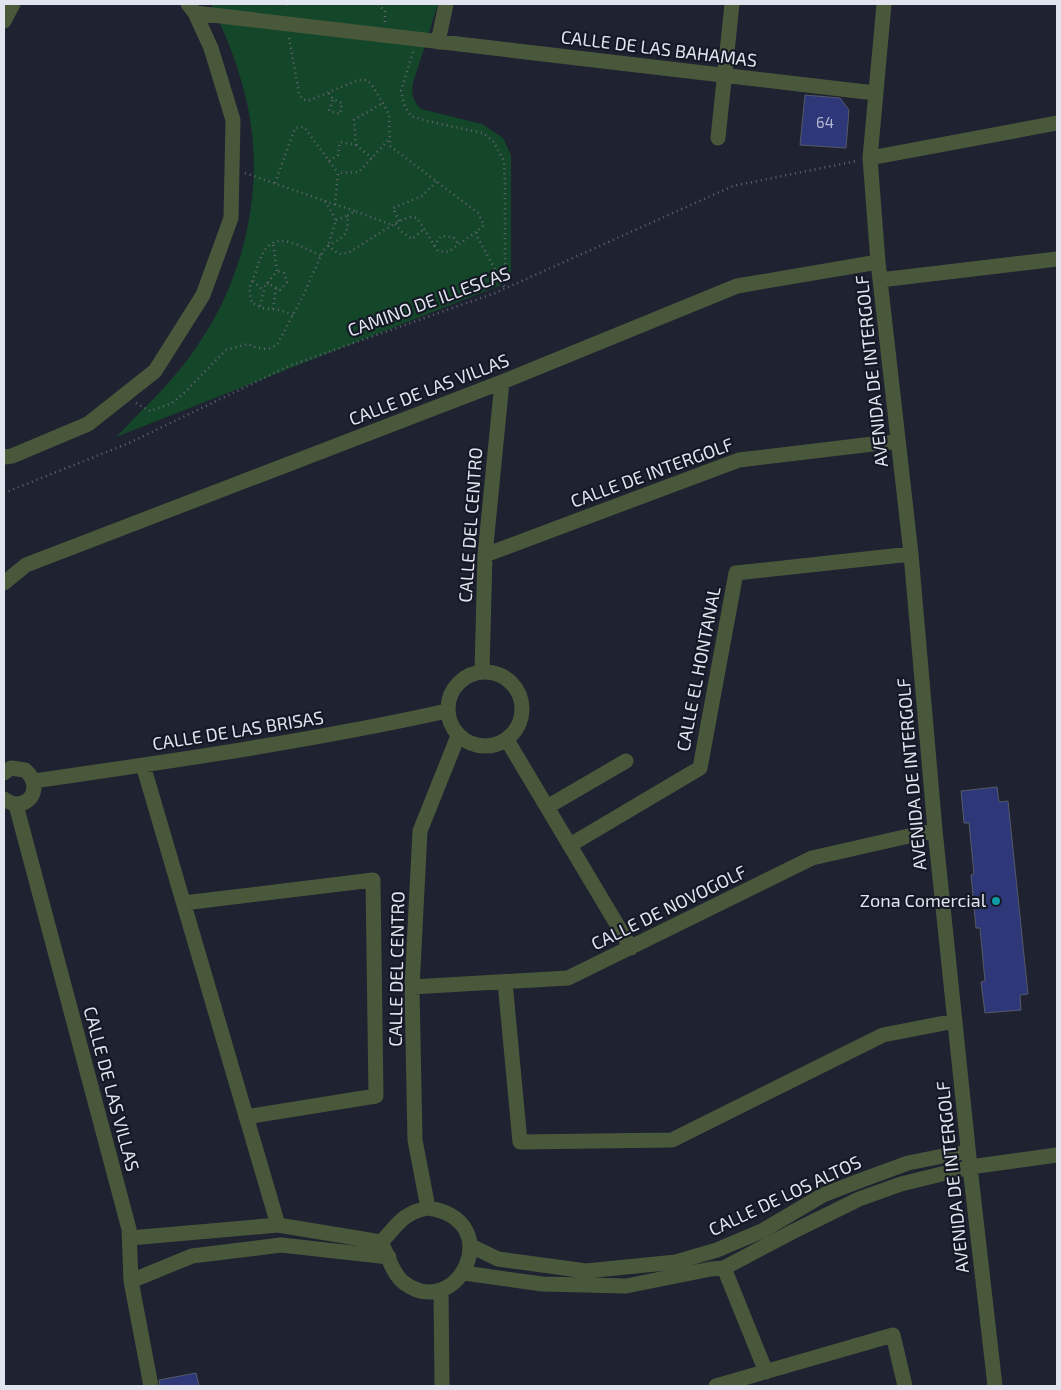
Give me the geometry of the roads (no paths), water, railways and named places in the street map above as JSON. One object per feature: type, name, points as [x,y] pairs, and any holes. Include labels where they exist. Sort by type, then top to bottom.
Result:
[{"type":"street","points":[[4,21],[12,4]]},
{"type":"street","points":[[438,42],[446,4]]},
{"type":"street","points":[[718,138],[732,4]]},
{"type":"street","name":"AVENIDA DE INTERGOLF","points":[[884,4],[870,158],[878,262],[911,554],[935,830],[968,1151],[996,1386]]},
{"type":"street","points":[[4,458],[88,424],[155,371],[203,295],[231,218],[234,120],[211,48],[192,8]]},
{"type":"street","name":"CALLE DE LAS BAHAMAS","points":[[192,8],[287,24],[875,93]]},
{"type":"street","points":[[870,158],[1057,123]]},
{"type":"street","points":[[880,280],[1057,259]]},
{"type":"street","name":"CALLE DE LAS VILLAS","points":[[4,583],[26,564],[502,382],[737,286],[878,262]]},
{"type":"street","name":"CALLE DEL CENTRO","points":[[482,671],[484,555],[502,382]]},
{"type":"street","name":"CALLE DE INTERGOLF","points":[[484,555],[739,460],[898,440]]},
{"type":"street","name":"CALLE EL HONTANAL","points":[[570,845],[700,768],[736,573],[911,554]]},
{"type":"street","points":[[482,671],[495,672],[507,678],[518,690],[522,702],[522,716],[518,728],[507,740],[495,746],[482,747],[469,744],[458,736],[450,724],[447,711],[449,698],[455,686],[464,677],[482,671]]},
{"type":"street","name":"CALLE DE LAS BRISAS","points":[[34,781],[362,729],[447,711]]},
{"type":"street","name":"CALLE DEL CENTRO","points":[[428,1208],[415,1140],[412,987],[420,831],[458,736]]},
{"type":"street","points":[[507,740],[631,948]]},
{"type":"street","points":[[547,807],[626,761]]},
{"type":"street","points":[[143,765],[278,1225]]},
{"type":"street","points":[[6,766],[25,770],[34,781],[33,793],[30,799],[23,803],[10,802]]},
{"type":"street","name":"CALLE DE LAS VILLAS","points":[[10,802],[130,1238],[131,1281],[151,1386]]},
{"type":"street","name":"CALLE DE NOVOGOLF","points":[[412,987],[568,978],[812,858],[935,830]]},
{"type":"street","points":[[184,903],[373,880],[376,1096],[246,1117]]},
{"type":"street","points":[[505,982],[520,1142],[672,1140],[883,1035],[955,1021]]},
{"type":"street","name":"CALLE DE LOS ALTOS","points":[[470,1246],[498,1259],[586,1271],[676,1262],[717,1250],[762,1231],[824,1195],[859,1181],[908,1163],[968,1151]]},
{"type":"street","name":"CALLE DE LOS ALTOS","points":[[464,1273],[542,1284],[626,1286],[711,1268],[724,1268],[859,1199],[901,1184],[970,1167],[1057,1155]]},
{"type":"street","points":[[428,1208],[443,1210],[458,1220],[467,1232],[470,1246],[469,1260],[464,1273],[454,1283],[441,1290],[415,1289],[403,1281],[394,1270],[381,1242],[402,1219],[414,1211],[428,1208]]},
{"type":"street","points":[[130,1238],[278,1225],[381,1242]]},
{"type":"street","points":[[131,1281],[192,1256],[281,1245],[389,1257]]},
{"type":"street","points":[[724,1268],[766,1372]]},
{"type":"street","points":[[441,1290],[442,1386]]},
{"type":"street","points":[[716,1386],[893,1335],[905,1386]]},
{"type":"place","name":"Zona Comercial","points":[[996,901]]}]
